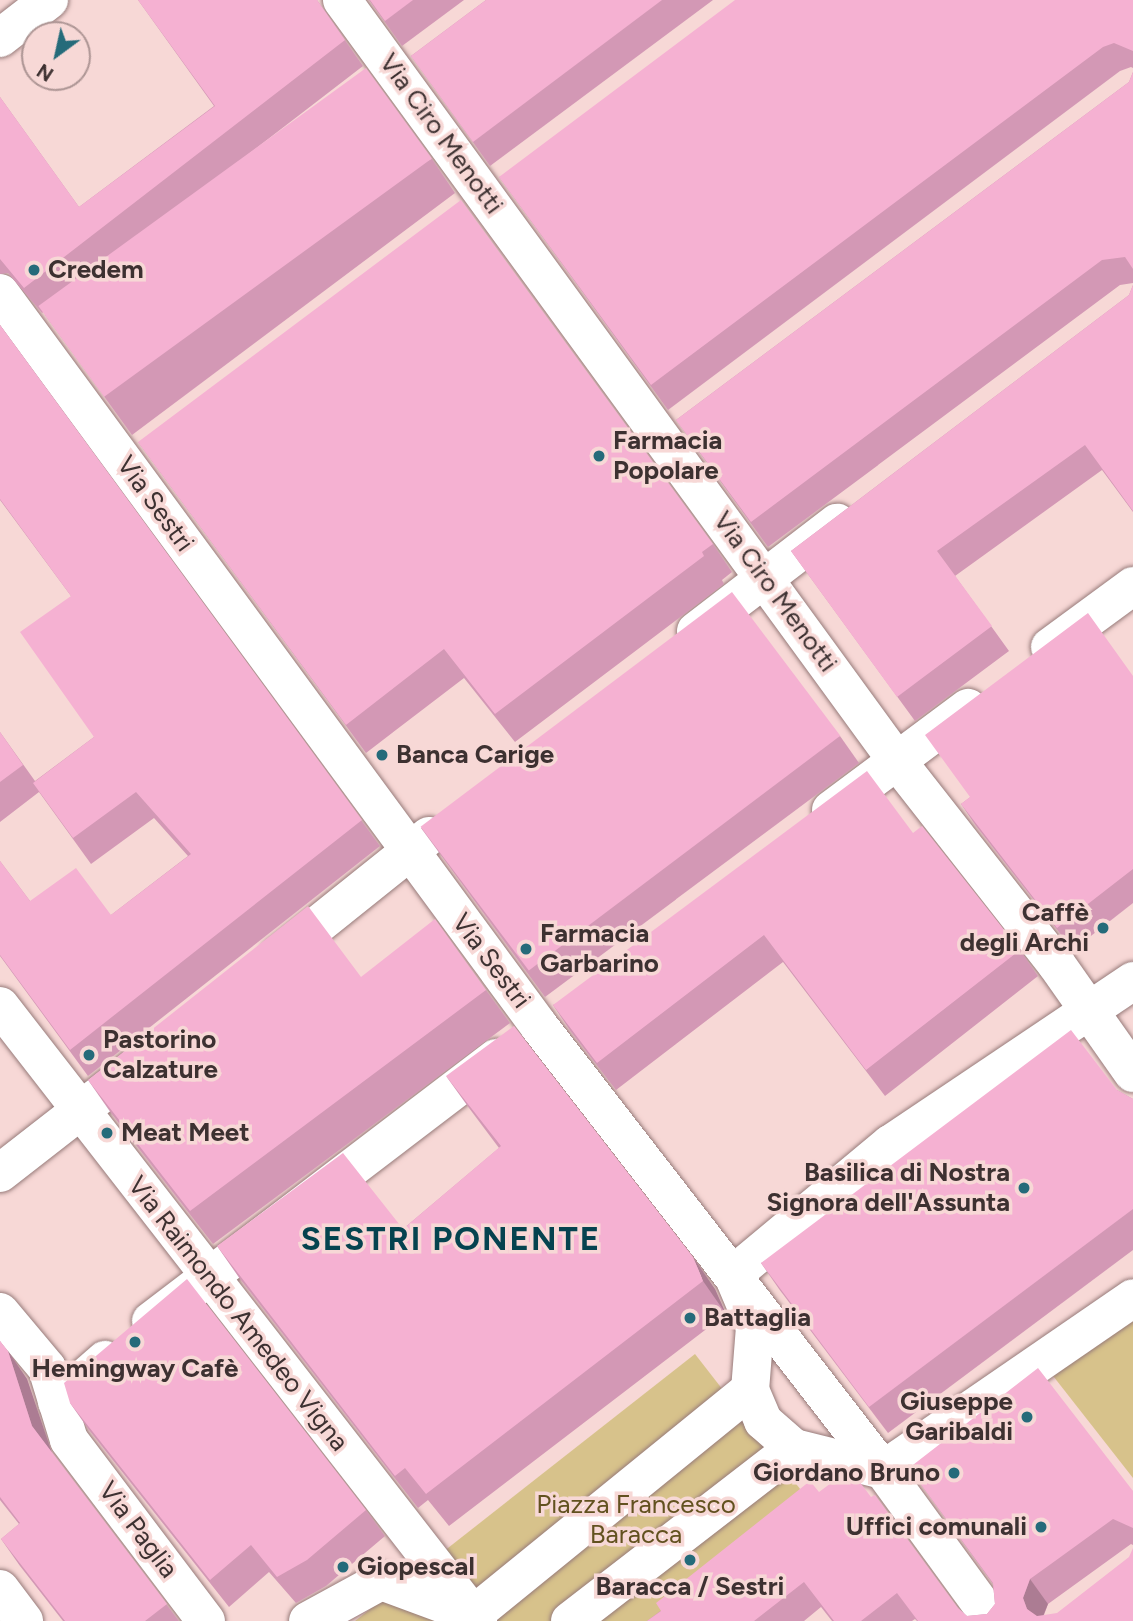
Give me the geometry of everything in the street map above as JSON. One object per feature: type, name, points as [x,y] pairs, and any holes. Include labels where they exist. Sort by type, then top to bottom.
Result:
[{"type":"street","points":[[0,38],[49,0]]},
{"type":"street","name":"Via Ciro Menotti","points":[[342,0],[409,64],[676,431],[765,578],[897,761],[1133,1073]]},
{"type":"street","points":[[362,95],[409,64]]},
{"type":"street","points":[[454,221],[499,187]]},
{"type":"street","name":"Via Sestri","points":[[0,293],[539,1026],[654,1161],[733,1275],[883,1470],[993,1621]]},
{"type":"street","points":[[37,344],[70,319]]},
{"type":"street","points":[[127,466],[160,441]]},
{"type":"street","points":[[668,652],[865,502]]},
{"type":"street","points":[[807,827],[1133,586]]},
{"type":"street","points":[[255,975],[460,812]]},
{"type":"street","points":[[1133,981],[890,1144],[733,1275],[755,1327],[750,1390],[763,1421],[794,1448],[883,1470],[1133,1298]]},
{"type":"street","points":[[57,1402],[208,1275],[573,1001]]},
{"type":"street","points":[[1088,1011],[1133,1005]]},
{"type":"street","name":"Via Raimondo Amedeo Vigna","points":[[0,1006],[78,1111],[475,1618]]},
{"type":"street","points":[[0,1173],[167,1043]]},
{"type":"street","name":"Via Paglia","points":[[0,1312],[47,1368],[69,1440],[206,1621]]},
{"type":"street","points":[[330,1616],[381,1581],[475,1618],[750,1390]]},
{"type":"street","points":[[570,1621],[794,1448]]},
{"type":"street","points":[[0,1589],[24,1621]]},
{"type":"green space","points":[[1133,1311],[1133,1478],[1050,1372]]},
{"type":"green space","name":"Piazza Francesco Baracca","points":[[695,1354],[811,1503],[661,1621],[355,1621]]},
{"type":"building","points":[[138,0],[317,0],[345,40],[24,288],[0,259],[0,97],[79,207],[215,106]]},
{"type":"building","points":[[370,0],[413,0],[385,21]]},
{"type":"building","points":[[486,0],[662,0],[473,142],[411,56]]},
{"type":"building","points":[[735,0],[1133,0],[1133,51],[1114,43],[1103,47],[651,385],[499,177]]},
{"type":"building","points":[[366,68],[432,159],[104,397],[38,306]]},
{"type":"building","points":[[1133,72],[1133,269],[1125,257],[1102,260],[751,522],[676,420],[1129,82]]},
{"type":"building","points":[[461,200],[713,544],[702,552],[704,556],[495,714],[444,649],[346,725],[138,442]]},
{"type":"building","points":[[1133,285],[1133,511],[1085,445],[937,551],[992,626],[897,697],[791,551],[1129,295]]},
{"type":"building","points":[[0,325],[362,820],[70,1050],[0,955],[0,861],[30,901],[76,868],[111,915],[191,854],[136,792],[73,838],[33,783],[94,737],[20,632],[71,596],[0,499]]},
{"type":"building","points":[[732,592],[840,736],[529,970],[421,827]]},
{"type":"building","points":[[1088,613],[1133,676],[1133,869],[1057,928],[961,804],[970,797],[925,735]]},
{"type":"building","points":[[0,732],[23,765],[0,782]]},
{"type":"building","points":[[867,771],[913,833],[922,826],[1020,950],[866,1070],[764,935],[597,1063],[553,1005]]},
{"type":"building","points":[[308,906],[361,977],[435,919],[486,990],[190,1211],[88,1080]]},
{"type":"building","points":[[514,1026],[693,1257],[703,1281],[426,1494],[405,1468],[395,1476],[217,1246],[343,1153],[403,1229],[501,1146],[446,1076]]},
{"type":"building","name":"Basilica di Nostra Signora dell'Assunta","points":[[1071,1030],[1117,1090],[1133,1099],[1133,1209],[869,1407],[761,1263]]},
{"type":"building","points":[[187,1279],[366,1510],[307,1560],[277,1577],[251,1545],[210,1580],[70,1403],[64,1383]]},
{"type":"building","points":[[0,1341],[8,1351],[32,1426],[167,1604],[145,1621],[65,1621],[1,1539],[20,1523],[0,1497]]},
{"type":"building","points":[[1038,1368],[1133,1491],[1133,1528],[1113,1519],[1030,1579],[1023,1598],[1027,1609],[1037,1616],[1057,1613],[1129,1557],[1133,1548],[1133,1621],[918,1621],[897,1593],[861,1621],[834,1621],[804,1582],[754,1621],[647,1621],[661,1611],[656,1603],[810,1481],[819,1492],[850,1469],[871,1497],[875,1495],[958,1608],[967,1616],[987,1614],[995,1604],[993,1583],[909,1468]]},
{"type":"place","name":"Credem","points":[[34,270]]},
{"type":"place","name":"Farmacia Popolare","points":[[599,456]]},
{"type":"place","name":"Banca Carige","points":[[382,755]]},
{"type":"place","name":"Caffè degli Archi","points":[[1103,928]]},
{"type":"place","name":"Farmacia Garbarino","points":[[526,949]]},
{"type":"place","name":"Pastorino Calzature","points":[[89,1055]]},
{"type":"place","name":"Meat Meet","points":[[107,1133]]},
{"type":"place","name":"Basilica di Nostra Signora dell'Assunta","points":[[1024,1188]]},
{"type":"place","name":"Battaglia","points":[[690,1318]]},
{"type":"place","name":"Hemingway Cafè","points":[[135,1342]]},
{"type":"place","name":"Giuseppe Garibaldi","points":[[1027,1417]]},
{"type":"place","name":"Giordano Bruno","points":[[954,1473]]},
{"type":"place","name":"Uffici comunali","points":[[1041,1527]]},
{"type":"place","name":"Baracca / Sestri","points":[[690,1560]]},
{"type":"place","name":"Giopescal","points":[[343,1567]]},
{"type":"district","name":"SESTRI PONENTE","points":[[451,1239]]}]
